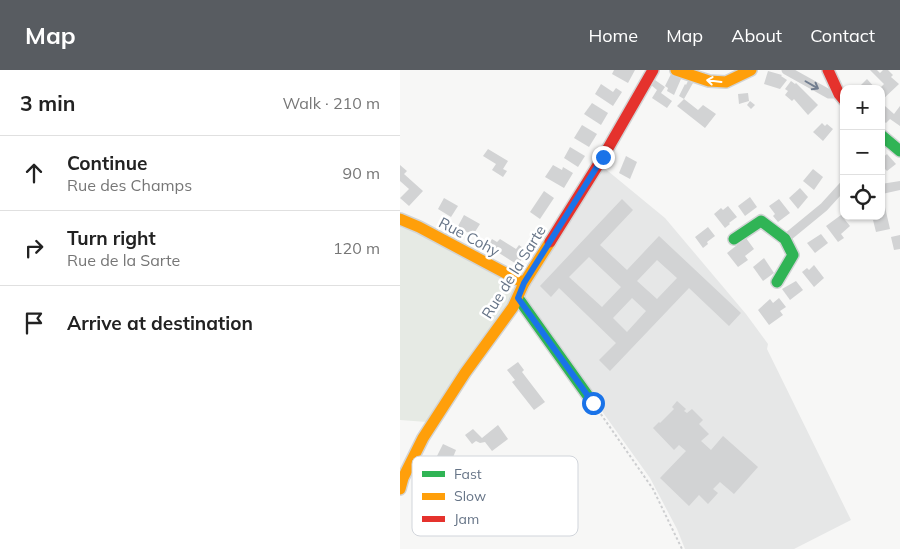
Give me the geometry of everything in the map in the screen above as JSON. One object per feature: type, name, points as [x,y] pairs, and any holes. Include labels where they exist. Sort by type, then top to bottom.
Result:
[{"type":"street","name":"Rue de la Sarte","points":[[414,456],[423,438],[465,373],[518,298],[524,283],[603,157],[653,70]]},
{"type":"street","points":[[676,70],[709,81],[726,82],[751,70]]},
{"type":"street","points":[[786,70],[828,94],[840,97]]},
{"type":"street","points":[[828,70],[840,95]]},
{"type":"street","points":[[885,140],[900,151]]},
{"type":"street","points":[[785,239],[824,207],[840,189]]},
{"type":"street","name":"Rue Cohy","points":[[400,219],[419,227],[524,283]]},
{"type":"street","points":[[734,238],[761,221],[785,239],[794,255],[777,282]]},
{"type":"street","points":[[518,298],[593,403]]},
{"type":"street","name":"Rue de la Sarte","points":[[400,489],[412,460]]},
{"type":"path","points":[[593,403],[653,489],[682,549]]},
{"type":"shaded area","points":[[603,167],[665,218],[746,314],[768,344],[767,349],[851,520],[794,549],[685,549],[677,529],[650,478],[525,304],[523,293]]},
{"type":"shaded area","points":[[400,223],[508,280],[513,287],[512,296],[427,422],[400,420]]},
{"type":"building","points":[[614,70],[635,70],[628,83],[612,74]]},
{"type":"building","points":[[870,70],[877,70],[880,73],[883,70],[888,70],[893,75],[891,77],[899,84],[885,97],[884,84]]},
{"type":"building","points":[[768,71],[782,75],[787,80],[780,89],[764,84]]},
{"type":"building","points":[[671,74],[681,79],[674,95],[667,91],[668,88],[665,86]]},
{"type":"building","points":[[867,79],[872,85],[861,85]]},
{"type":"building","points":[[655,80],[665,87],[661,93],[672,101],[667,108],[652,98],[657,90],[651,85]]},
{"type":"building","points":[[688,81],[693,83],[684,99],[679,96]]},
{"type":"building","points":[[791,81],[796,83],[818,105],[808,115],[794,99],[792,101],[785,95],[788,91],[785,89]]},
{"type":"building","points":[[601,84],[613,92],[616,88],[622,92],[613,106],[595,94]]},
{"type":"building","points":[[748,93],[749,101],[739,104],[738,94]]},
{"type":"building","points":[[684,99],[698,110],[703,105],[716,114],[705,128],[677,106]]},
{"type":"building","points":[[750,101],[755,105],[751,109],[747,105]]},
{"type":"building","points":[[592,103],[608,113],[601,125],[584,114]]},
{"type":"building","points":[[885,106],[894,114],[900,106],[900,126],[890,119],[886,123]]},
{"type":"building","points":[[822,123],[825,126],[827,124],[833,129],[823,141],[813,132]]},
{"type":"building","points":[[582,125],[597,134],[589,147],[574,138]]},
{"type":"building","points":[[570,147],[585,156],[578,167],[564,158]]},
{"type":"building","points":[[488,149],[508,161],[503,169],[507,171],[503,177],[492,170],[496,164],[483,156]]},
{"type":"building","points":[[887,154],[896,164],[887,171],[885,169],[885,156]]},
{"type":"building","points":[[626,156],[637,162],[630,179],[619,173]]},
{"type":"building","points":[[400,165],[407,171],[404,174],[423,191],[409,206],[400,198],[409,189],[400,181]]},
{"type":"building","points":[[553,165],[562,170],[563,167],[573,173],[564,188],[545,177]]},
{"type":"building","points":[[813,169],[823,177],[814,190],[803,181]]},
{"type":"building","points":[[900,181],[900,190],[885,193],[885,183]]},
{"type":"building","points":[[800,188],[808,197],[798,209],[789,198]]},
{"type":"building","points":[[544,191],[554,198],[540,219],[530,212]]},
{"type":"building","points":[[750,197],[757,207],[745,216],[738,206]]},
{"type":"building","points":[[444,198],[458,206],[451,217],[438,209]]},
{"type":"building","points":[[622,199],[633,210],[600,245],[627,270],[659,236],[741,313],[729,326],[689,288],[610,371],[599,360],[616,343],[559,288],[551,297],[540,286]],"holes":[[[589,257],[621,287],[602,307],[569,277]],[[657,260],[677,278],[657,299],[637,281]],[[632,298],[646,311],[627,332],[613,318]]]},
{"type":"building","points":[[779,199],[790,213],[778,222],[769,206]]},
{"type":"building","points":[[728,206],[737,217],[725,228],[714,214],[721,208],[723,210]]},
{"type":"building","points":[[885,207],[890,229],[876,232],[873,220],[885,220]]},
{"type":"building","points":[[464,215],[480,224],[473,235],[463,230],[462,232],[457,228]]},
{"type":"building","points":[[840,216],[840,220],[845,220],[850,226],[841,234],[844,238],[838,242],[826,226]]},
{"type":"building","points":[[708,227],[715,236],[703,248],[695,237]]},
{"type":"building","points":[[821,234],[828,243],[815,253],[807,243]]},
{"type":"building","points":[[900,235],[900,249],[894,250],[891,237]]},
{"type":"building","points":[[746,238],[754,249],[745,256],[748,260],[738,267],[727,253]]},
{"type":"building","points":[[492,239],[497,242],[500,239],[516,249],[519,245],[527,251],[518,265],[488,246]]},
{"type":"building","points":[[764,258],[774,273],[763,281],[753,267]]},
{"type":"building","points":[[814,265],[824,278],[814,287],[802,272],[807,268],[809,270]]},
{"type":"building","points":[[796,281],[803,290],[790,300],[782,289]]},
{"type":"building","points":[[779,298],[786,307],[780,311],[783,315],[769,325],[758,310],[770,299],[773,303]]},
{"type":"building","points":[[518,362],[524,370],[522,372],[545,402],[534,410],[512,382],[515,380],[507,370]]},
{"type":"building","points":[[677,401],[686,409],[684,411],[687,413],[692,409],[703,420],[699,424],[709,434],[701,441],[711,450],[723,436],[758,467],[734,494],[720,482],[713,489],[718,493],[708,504],[699,495],[689,506],[660,478],[686,451],[679,445],[674,450],[653,428],[674,409],[672,407]]},
{"type":"building","points":[[498,425],[508,439],[492,451],[485,442],[480,443],[476,441],[472,444],[465,435],[473,429],[482,438]]},
{"type":"building","points":[[443,444],[456,450],[454,456],[437,456]]},
{"type":"traffic: fast","points":[[885,138],[900,151]]},
{"type":"traffic: fast","points":[[734,239],[761,221],[785,239],[793,255],[777,282]]},
{"type":"traffic: fast","points":[[518,298],[593,403]]},
{"type":"traffic: slow","points":[[676,70],[709,81],[726,82],[751,70]]},
{"type":"traffic: slow","points":[[400,219],[419,227],[524,283]]},
{"type":"traffic: slow","points":[[414,456],[423,438],[465,373],[513,307],[524,283],[550,242]]},
{"type":"traffic: slow","points":[[400,489],[412,460]]},
{"type":"traffic: jam","points":[[550,242],[603,157],[653,70]]},
{"type":"traffic: jam","points":[[828,70],[840,95]]},
{"type":"route","points":[[593,403],[518,298],[524,283],[603,157]]}]
